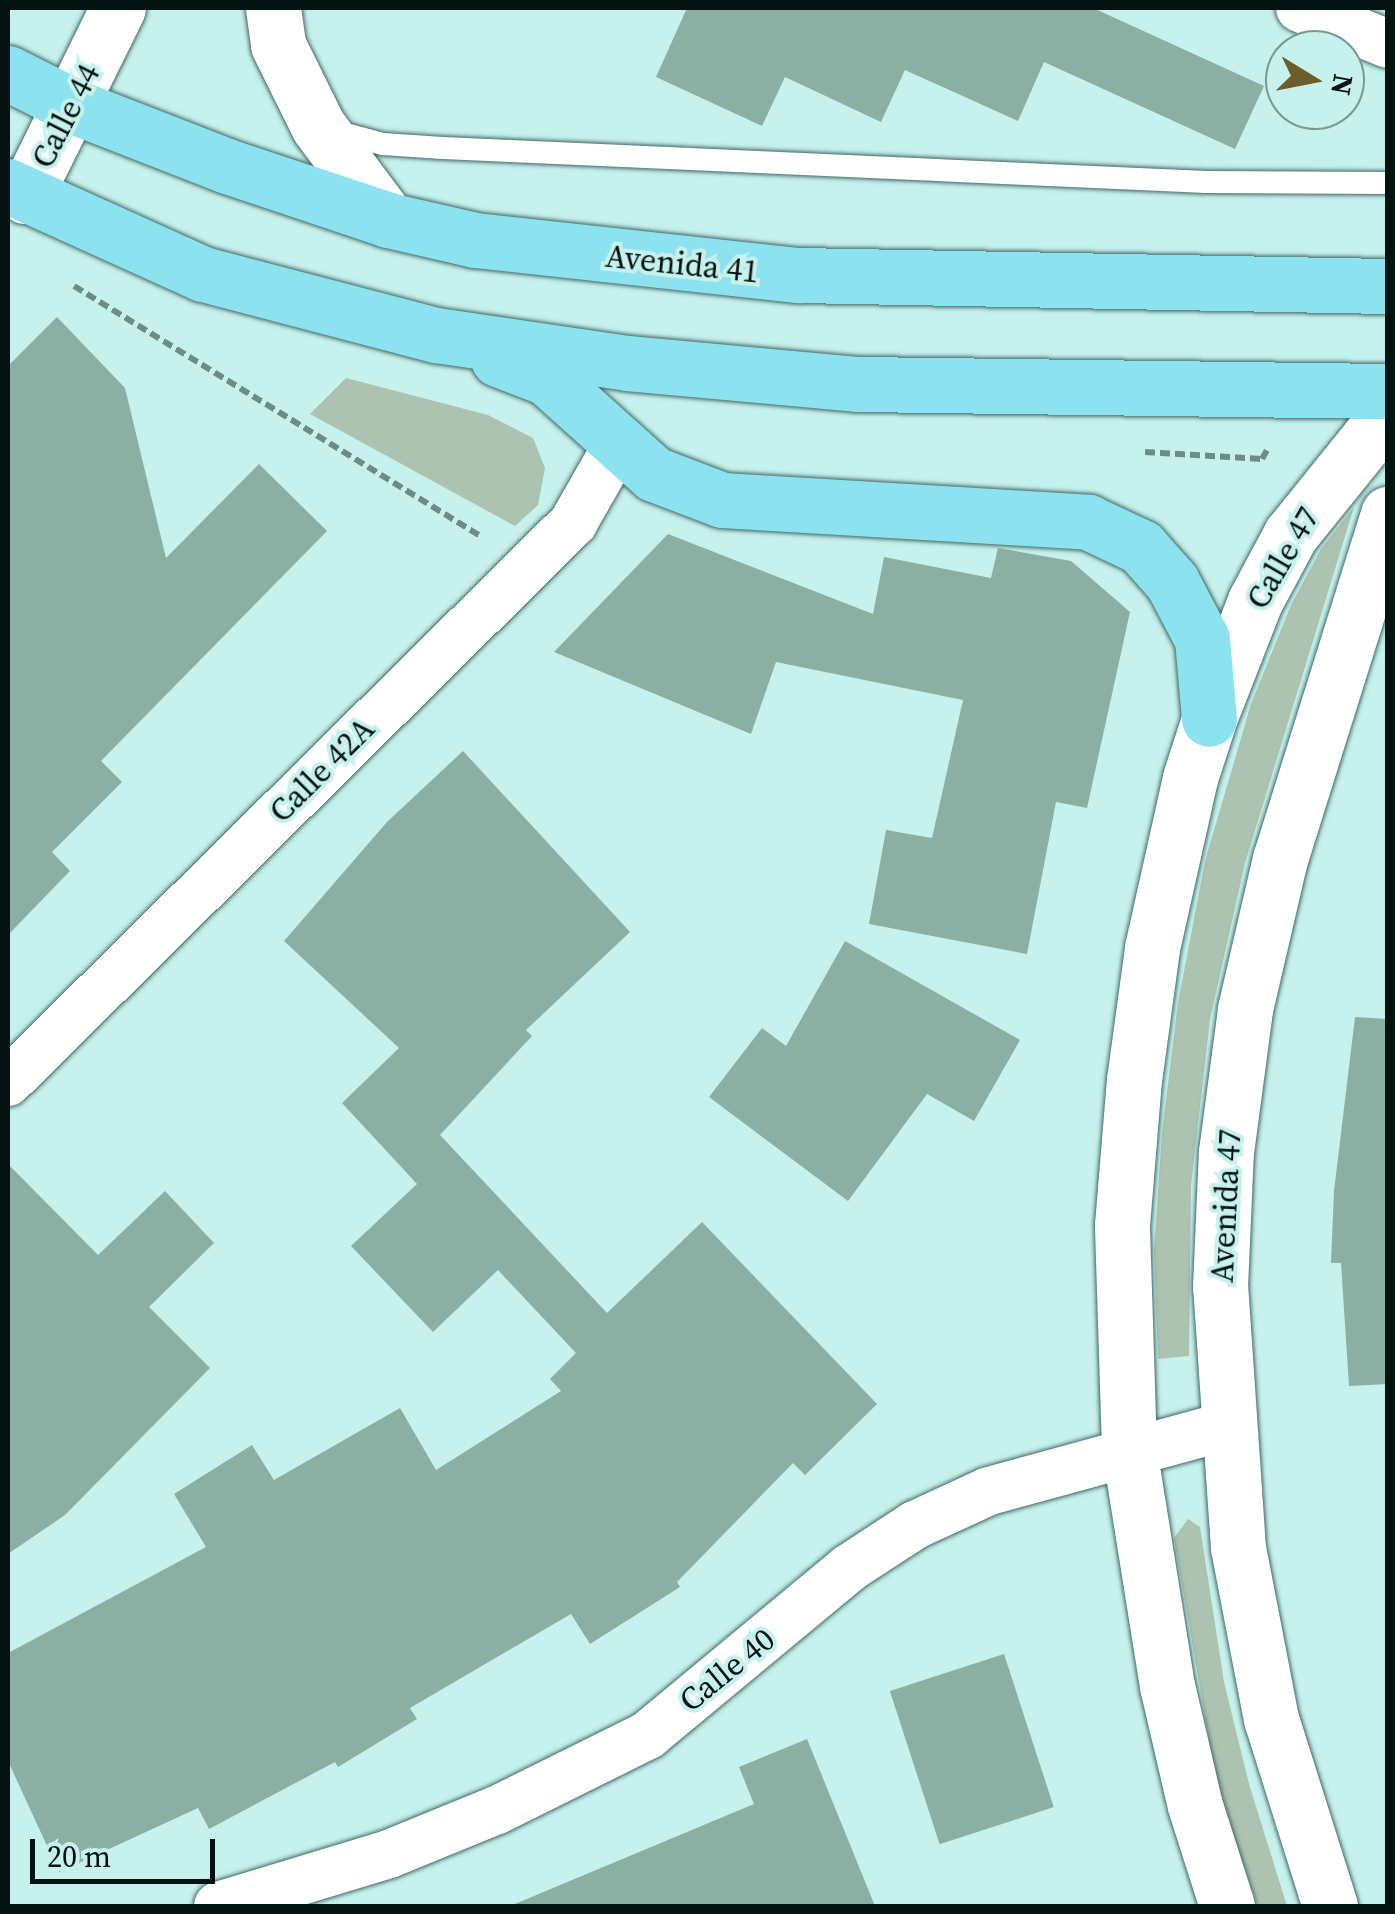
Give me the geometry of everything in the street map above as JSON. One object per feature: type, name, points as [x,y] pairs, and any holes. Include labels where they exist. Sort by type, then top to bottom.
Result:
[{"type":"main road","name":"Calle 44","points":[[13,201],[73,106],[118,8]]},
{"type":"main road","points":[[273,8],[278,45],[318,126],[388,220]]},
{"type":"main road","name":"Avenida 41","points":[[8,72],[73,106],[226,166],[388,220],[475,240],[798,275],[1388,286]]},
{"type":"main road","points":[[13,201],[203,274],[436,335],[627,363],[859,384],[1388,391]]},
{"type":"main road","points":[[436,335],[548,378],[654,474],[722,500],[1088,522],[1141,547],[1192,612],[1208,664],[1209,720],[1190,778],[1152,948],[1134,1080],[1122,1225],[1129,1450],[1167,1686],[1195,1806],[1227,1906]]},
{"type":"main road","name":"Calle 47","points":[[1209,720],[1255,601],[1290,534],[1388,414]]},
{"type":"main road","name":"Avenida 47","points":[[1330,1906],[1271,1719],[1238,1548],[1220,1287],[1226,1152],[1245,1009],[1280,859],[1374,588],[1388,514]]},
{"type":"street","points":[[1300,8],[1388,44]]},
{"type":"street","name":"Calle 42A","points":[[8,1082],[573,523],[618,444]]},
{"type":"street","name":"Calle 40","points":[[218,1906],[389,1854],[498,1810],[648,1735],[848,1568],[915,1526],[989,1491],[1227,1426]]},
{"type":"lane","points":[[318,126],[383,144],[442,148],[1206,182],[1388,183]]},
{"type":"path","points":[[58,276],[529,565]]},
{"type":"green space","points":[[346,378],[488,415],[533,438],[545,468],[538,505],[515,526],[310,414]]},
{"type":"green space","points":[[1354,507],[1245,863],[1210,1019],[1191,1186],[1189,1356],[1158,1359],[1154,1251],[1162,1133],[1178,1003],[1205,861],[1251,704],[1291,605],[1321,549]]},
{"type":"green space","points":[[1188,1519],[1200,1527],[1224,1682],[1249,1784],[1287,1906],[1258,1906],[1220,1803],[1174,1538]]},
{"type":"building","points":[[687,8],[1093,8],[1264,86],[1235,149],[1044,62],[1018,121],[905,70],[881,122],[785,77],[762,126],[656,77]]},
{"type":"building","points":[[57,317],[125,388],[166,558],[259,464],[327,531],[101,761],[122,782],[52,852],[70,871],[8,935],[8,366]]},
{"type":"building","points":[[668,534],[873,614],[884,557],[991,578],[998,548],[1071,561],[1130,612],[1087,808],[1056,802],[1027,954],[869,924],[886,830],[932,838],[963,700],[776,662],[751,734],[554,652]]},
{"type":"building","points":[[463,751],[630,932],[526,1030],[532,1036],[440,1135],[607,1313],[702,1222],[877,1404],[805,1475],[793,1463],[677,1582],[680,1587],[590,1644],[571,1614],[410,1708],[417,1719],[338,1767],[335,1762],[209,1829],[198,1808],[59,1872],[8,1761],[8,1653],[206,1547],[174,1494],[252,1445],[274,1480],[400,1408],[436,1470],[561,1391],[550,1379],[576,1353],[498,1270],[433,1332],[351,1246],[417,1184],[342,1103],[399,1048],[284,941],[387,822]]},
{"type":"building","points":[[845,941],[1020,1040],[974,1121],[927,1094],[848,1201],[709,1097],[762,1028],[786,1046]]},
{"type":"building","points":[[1355,1017],[1388,1019],[1388,1384],[1349,1386],[1341,1263],[1331,1263],[1334,1191]]},
{"type":"building","points":[[8,1164],[98,1255],[165,1191],[214,1243],[149,1307],[210,1368],[65,1515],[8,1554]]},
{"type":"building","points":[[1004,1654],[1054,1807],[940,1844],[890,1691]]},
{"type":"building","points":[[807,1739],[875,1906],[510,1906],[754,1804],[739,1767]]}]
